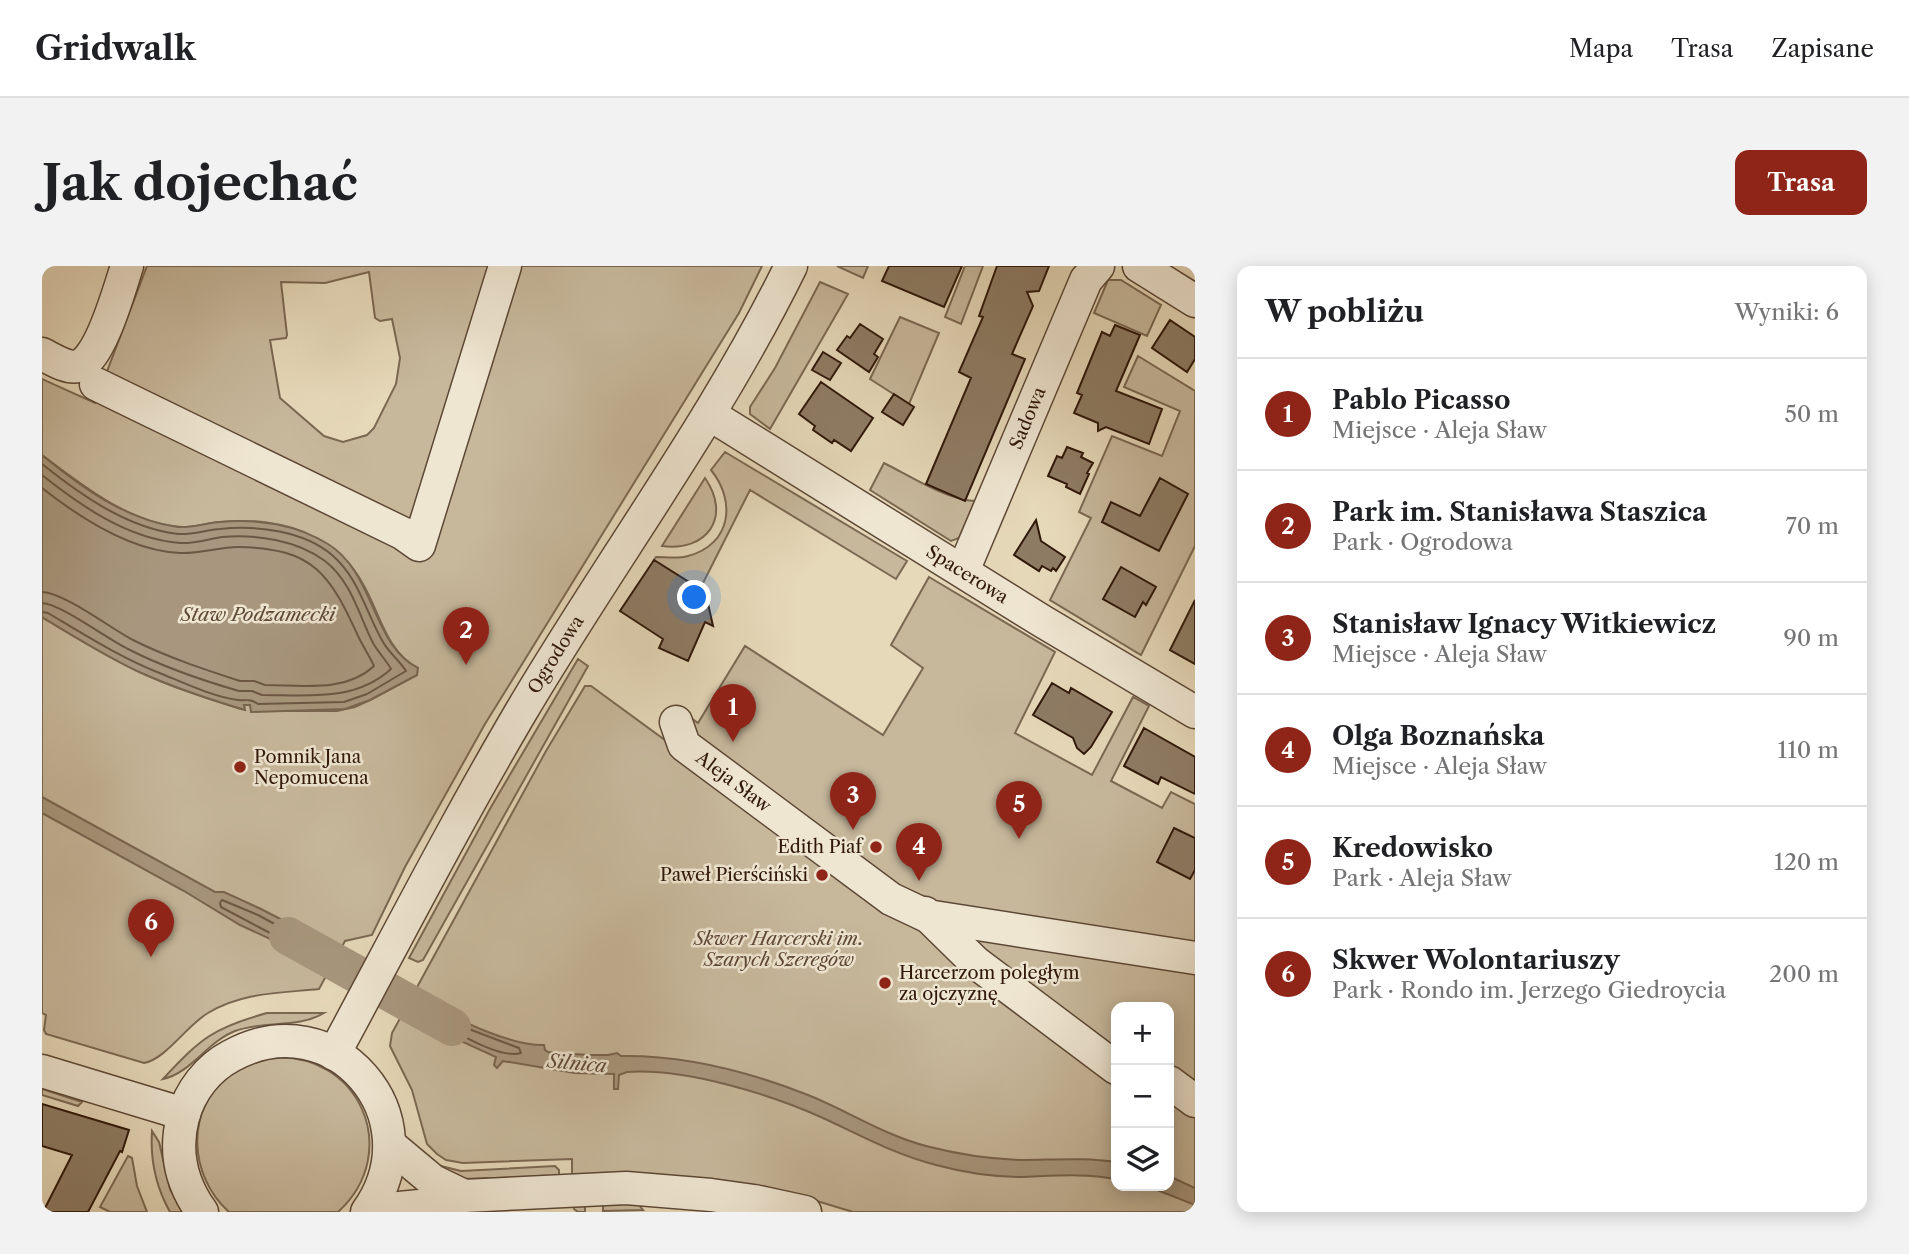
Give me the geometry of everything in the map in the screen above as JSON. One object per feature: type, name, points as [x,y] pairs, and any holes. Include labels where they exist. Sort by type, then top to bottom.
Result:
[{"type":"street","points":[[91,373],[127,266]]},
{"type":"street","points":[[42,354],[91,373],[402,533],[419,545],[505,266]]},
{"type":"street","name":"Ogrodowa","points":[[334,1054],[522,710],[709,414],[762,325],[791,266]]},
{"type":"street","name":"Sadowa","points":[[963,571],[1086,280],[1098,266]]},
{"type":"street","points":[[1139,266],[1195,301]]},
{"type":"street","name":"Spacerowa","points":[[709,414],[1195,712]]},
{"type":"street","name":"Aleja Sław","points":[[676,722],[695,729],[901,880],[927,916],[891,899],[684,745],[676,722]]},
{"type":"street","points":[[927,916],[969,936],[1111,1039]]},
{"type":"street","points":[[969,936],[1195,958]]},
{"type":"street","points":[[969,936],[975,962],[1112,1065]]},
{"type":"street","points":[[202,1212],[191,1196],[181,1166],[178,1144],[184,1114],[194,1092],[213,1068],[231,1056],[267,1042],[294,1041],[313,1045],[354,1066],[374,1090],[383,1109],[390,1144],[384,1181],[367,1212]]},
{"type":"street","points":[[42,1070],[184,1114]]},
{"type":"street","points":[[1174,1086],[1195,1101]]},
{"type":"street","points":[[1174,1109],[1195,1118]]},
{"type":"street","points":[[390,1144],[427,1177],[464,1196],[522,1203],[626,1188],[754,1201],[805,1212]]},
{"type":"street","points":[[367,1212],[420,1206],[464,1196]]},
{"type":"green space","points":[[147,266],[762,266],[739,313],[485,724],[405,867],[372,935],[345,941],[319,989],[248,997],[221,1006],[200,1018],[160,1055],[144,1063],[46,1034],[44,1030],[42,617],[150,677],[241,709],[244,704],[250,705],[253,711],[337,711],[355,707],[417,675],[417,668],[406,661],[391,642],[369,595],[353,569],[342,556],[322,541],[292,528],[256,521],[183,527],[164,525],[108,502],[42,455],[42,379],[95,403]],"holes":[[[369,272],[375,318],[380,321],[392,319],[400,358],[396,384],[374,428],[367,435],[343,442],[324,436],[280,398],[270,340],[286,338],[287,335],[281,282],[325,283]]]},
{"type":"green space","points":[[837,266],[868,266],[863,278]]},
{"type":"green space","points":[[965,266],[983,266],[961,324],[945,317]]},
{"type":"green space","points":[[1108,280],[1121,280],[1161,305],[1147,336],[1094,313]]},
{"type":"green space","points":[[820,282],[848,294],[770,429],[750,414],[750,407],[775,368]]},
{"type":"green space","points":[[900,317],[939,333],[909,404],[870,379]]},
{"type":"green space","points":[[1138,356],[1195,391],[1195,546],[1141,655],[1050,600],[1091,518],[1079,512],[1112,436],[1162,456],[1180,411],[1124,387]]},
{"type":"green space","points":[[725,452],[907,561],[896,579],[750,490],[700,589],[654,560],[656,557],[684,557],[703,550],[714,542],[721,532],[726,508],[724,495],[711,470]]},
{"type":"green space","points":[[884,463],[941,492],[975,501],[959,538],[951,541],[870,490]]},
{"type":"green space","points":[[705,478],[713,492],[716,506],[710,529],[692,543],[662,546]]},
{"type":"green space","name":"Skwer Harcerski im. Szarych Szeregów","points":[[929,577],[1055,652],[1015,733],[1092,775],[1133,697],[1149,706],[1111,781],[1162,808],[1171,792],[1195,804],[1195,1212],[853,1212],[807,1198],[572,1176],[572,1159],[463,1163],[446,1160],[427,1144],[412,1090],[390,1046],[392,1033],[546,751],[585,686],[591,686],[665,740],[683,712],[698,723],[745,646],[883,735],[923,668],[891,645]]},
{"type":"green space","points":[[578,659],[588,666],[423,960],[418,962],[409,958],[491,807]]},
{"type":"green space","points":[[267,1013],[324,1013],[303,1021],[235,1031],[216,1042],[182,1071],[163,1079],[209,1036],[233,1024]]},
{"type":"green space","points":[[269,1058],[301,1060],[327,1070],[348,1087],[362,1109],[369,1135],[368,1161],[358,1188],[338,1212],[229,1212],[206,1180],[197,1143],[205,1106],[215,1089],[230,1075]]},
{"type":"green space","points":[[42,1089],[82,1102],[78,1106],[42,1095]]},
{"type":"green space","points":[[152,1131],[159,1142],[170,1189],[182,1212],[170,1212],[161,1193],[153,1163]]},
{"type":"green space","points":[[128,1156],[132,1158],[137,1186],[147,1212],[110,1212],[100,1207]]},
{"type":"green space","points":[[437,1165],[461,1171],[555,1166],[559,1170],[559,1176],[461,1179]]},
{"type":"green space","points":[[573,1197],[639,1205],[643,1210],[603,1211],[603,1203],[585,1204],[585,1212],[578,1212],[574,1209]]},
{"type":"water","name":"Staw Podzamecki","points":[[42,455],[72,479],[122,510],[159,523],[183,527],[234,521],[262,522],[303,532],[328,544],[355,572],[391,643],[403,657],[418,668],[417,675],[370,700],[345,709],[251,712],[250,705],[244,705],[245,710],[177,687],[137,671],[89,645],[42,617]]},
{"type":"water","points":[[42,797],[215,892],[224,892],[329,944],[337,956],[327,976],[322,973],[311,955],[309,957],[240,925],[42,813]]},
{"type":"water","points":[[411,996],[494,1034],[529,1044],[544,1045],[548,1052],[588,1055],[617,1053],[621,1056],[669,1058],[716,1066],[808,1095],[895,1136],[926,1146],[996,1159],[1111,1161],[1111,1178],[1080,1175],[1000,1176],[946,1168],[892,1150],[778,1100],[701,1078],[627,1072],[619,1075],[618,1089],[614,1089],[614,1074],[575,1073],[503,1061],[497,1068],[494,1065],[496,1057],[402,1014]]},
{"type":"water","points":[[1174,1178],[1195,1188],[1195,1205],[1160,1191],[1174,1191]]},
{"type":"building","points":[[889,266],[962,266],[944,307],[882,281]]},
{"type":"building","points":[[997,266],[1049,266],[1039,291],[1027,292],[1033,306],[1012,354],[1025,359],[965,501],[926,484],[971,378],[959,372],[983,317],[979,316]]},
{"type":"building","points":[[1170,320],[1195,337],[1195,359],[1187,372],[1152,348]]},
{"type":"building","points":[[860,324],[883,339],[874,354],[878,357],[869,372],[837,350]]},
{"type":"building","points":[[1115,325],[1140,335],[1116,391],[1162,409],[1149,444],[1106,427],[1098,431],[1098,423],[1074,413],[1082,395],[1077,393],[1102,332],[1110,336]]},
{"type":"building","points":[[823,352],[841,363],[830,380],[812,370]]},
{"type":"building","points":[[821,382],[873,418],[851,451],[834,440],[832,443],[813,430],[815,426],[799,414]]},
{"type":"building","points":[[894,394],[914,407],[903,425],[882,412]]},
{"type":"building","points":[[1067,447],[1083,453],[1081,457],[1093,463],[1080,494],[1066,487],[1067,484],[1048,476],[1057,456],[1062,458]]},
{"type":"building","points":[[1160,478],[1188,494],[1159,551],[1102,522],[1111,502],[1140,516]]},
{"type":"building","points":[[1036,520],[1041,541],[1065,557],[1056,571],[1042,566],[1039,571],[1014,555]]},
{"type":"building","points":[[654,560],[700,589],[707,599],[713,626],[705,622],[688,661],[659,648],[663,639],[620,611]]},
{"type":"building","points":[[1121,567],[1156,587],[1146,605],[1143,602],[1135,617],[1103,599]]},
{"type":"building","points":[[1195,600],[1195,664],[1170,650]]},
{"type":"building","points":[[1052,683],[1069,693],[1071,688],[1112,712],[1084,754],[1077,748],[1073,738],[1033,715]]},
{"type":"building","points":[[1144,728],[1195,757],[1195,794],[1161,777],[1158,784],[1124,766]]},
{"type":"building","points":[[1174,828],[1195,838],[1195,870],[1190,879],[1157,862]]},
{"type":"building","points":[[42,1104],[129,1130],[122,1152],[120,1151],[88,1212],[43,1212],[72,1155],[42,1146]]},
{"type":"waterway","name":"Silnica","points":[[288,936],[452,1027]]},
{"type":"place","name":"Park im. Stanisława Staszica","points":[[466,665]]},
{"type":"place","name":"Pablo Picasso","points":[[733,742]]},
{"type":"place","name":"Pomnik Jana Nepomucena","points":[[240,767]]},
{"type":"place","name":"Stanisław Ignacy Witkiewicz","points":[[853,830]]},
{"type":"place","name":"Kredowisko","points":[[1019,839]]},
{"type":"place","name":"Edith Piaf","points":[[876,847]]},
{"type":"place","name":"Paweł Pierściński","points":[[822,875]]},
{"type":"place","name":"Olga Boznańska","points":[[919,881]]},
{"type":"place","name":"Skwer Wolontariuszy","points":[[151,957]]},
{"type":"place","name":"Harcerzom poległym za ojczyznę","points":[[885,983]]}]
